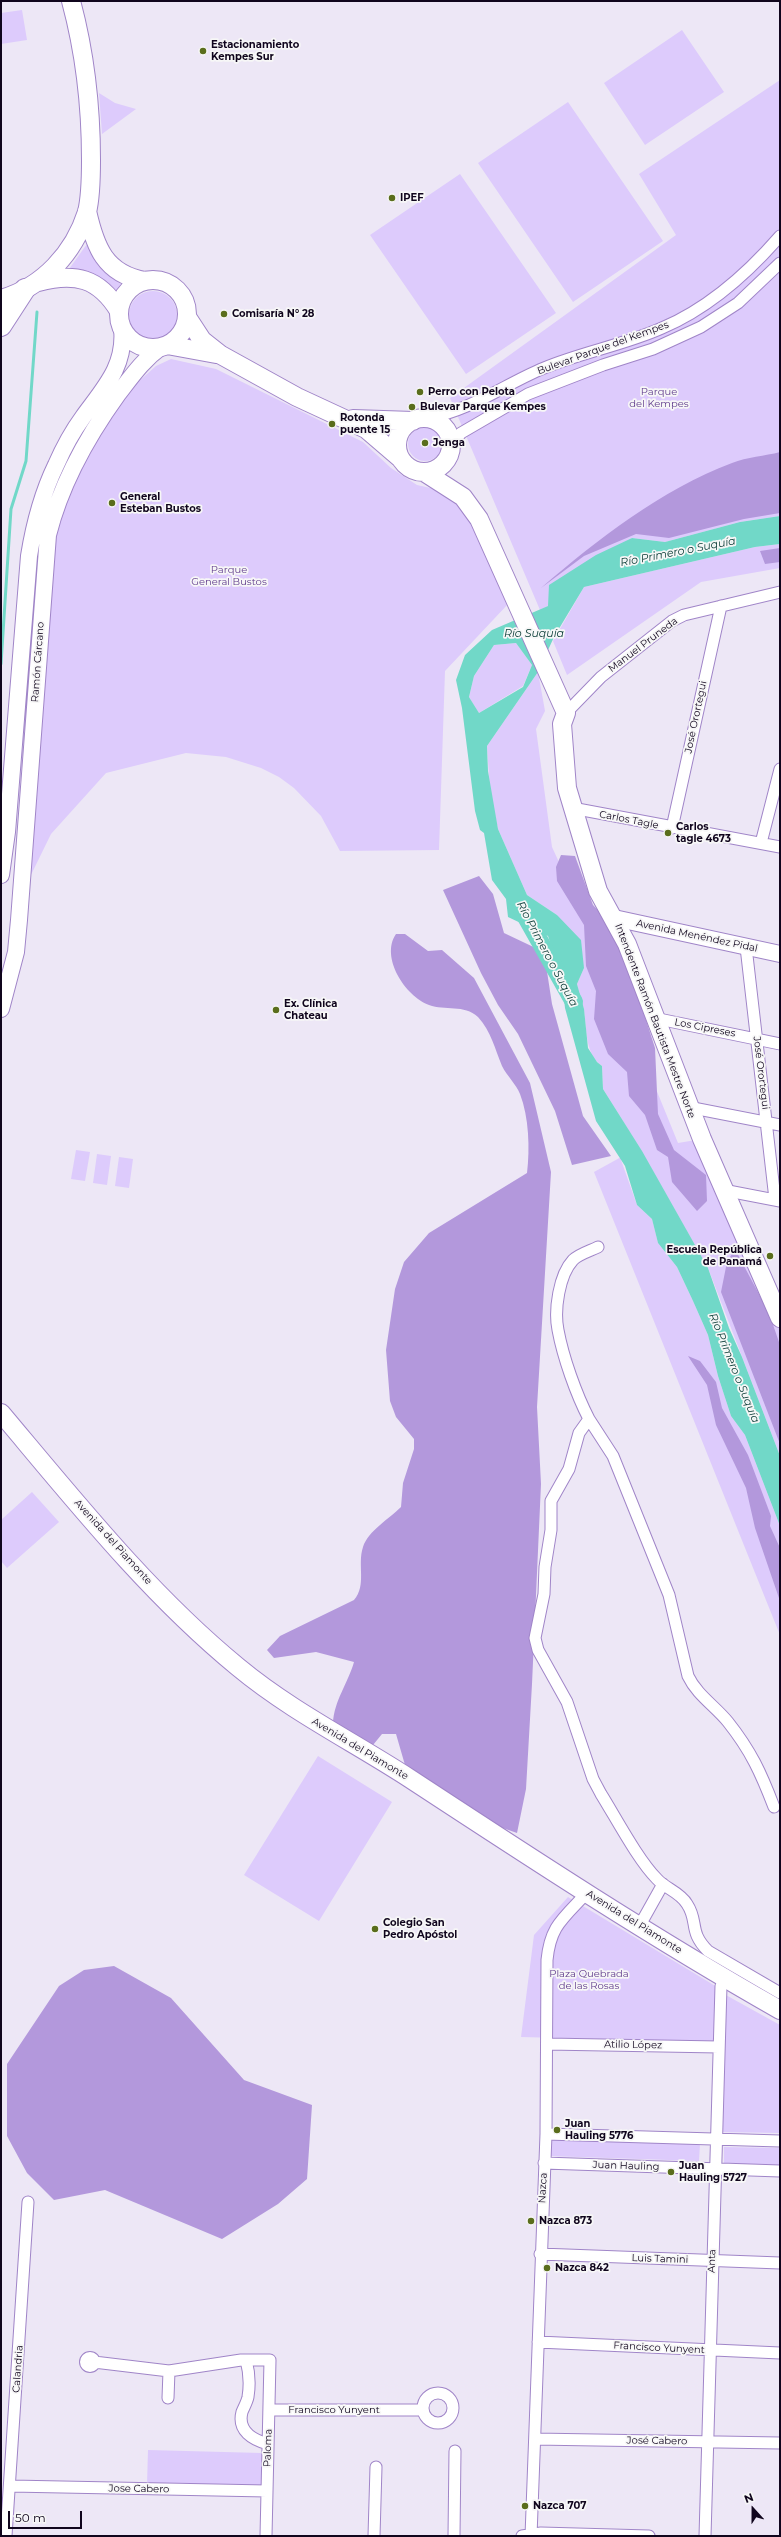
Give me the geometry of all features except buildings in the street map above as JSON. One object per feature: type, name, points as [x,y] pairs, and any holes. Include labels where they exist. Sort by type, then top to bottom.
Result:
[{"type":"highway","points":[[1,326],[30,286]]},
{"type":"main road","points":[[30,286],[60,262],[71,246],[87,211],[91,172],[88,93],[71,1]]},
{"type":"main road","points":[[87,211],[96,242],[106,260],[122,275],[145,281],[158,281],[176,289],[184,300],[187,317],[202,340],[221,355],[297,397],[348,419],[377,436],[411,469],[424,472],[463,497]]},
{"type":"main road","points":[[1,299],[30,286],[61,277],[78,278],[105,292],[131,340],[138,344],[145,347],[164,346],[221,355]]},
{"type":"main road","points":[[121,320],[127,292],[145,281]]},
{"type":"main road","points":[[164,346],[179,336],[187,317]]},
{"type":"main road","name":"Ramón Cárcano","points":[[1,875],[8,824],[29,556],[35,522],[44,492],[66,446],[82,418],[108,384],[118,365],[123,346],[121,320]]},
{"type":"main road","name":"Ramón Cárcano","points":[[1,1009],[16,952],[44,566],[53,514],[68,476],[92,431],[142,362],[164,346]]},
{"type":"main road","points":[[348,419],[421,420],[445,428],[450,449],[451,465],[463,497],[482,524],[566,713]]},
{"type":"main road","points":[[401,459],[398,450],[399,437],[403,429],[421,420]]},
{"type":"main road","points":[[424,472],[440,467],[450,449]]},
{"type":"main road","name":"Intendente Ramón Bautista Mestre Norte","points":[[566,713],[562,724],[564,762],[572,808],[602,902],[614,918],[688,1107],[780,1318]]},
{"type":"main road","name":"Avenida Menéndez Pidal","points":[[614,918],[780,954]]},
{"type":"main road","name":"Avenida del Piamonte","points":[[1,1413],[131,1564],[238,1667],[296,1711],[395,1769],[637,1923],[780,2010]]},
{"type":"main road","name":"Avenida del Piamonte","points":[[1,1427],[110,1557],[226,1668],[288,1715],[581,1899],[780,2021]]},
{"type":"street","name":"Bulevar Parque del Kempes","points":[[421,420],[456,411],[544,368],[583,353],[640,337],[682,319],[713,299],[746,273],[780,236]]},
{"type":"street","name":"Bulevar Parque del Kempes","points":[[450,449],[461,433],[528,394],[602,364],[660,346],[701,327],[738,303],[780,263]]},
{"type":"street","name":"Manuel Pruneda","points":[[566,713],[601,677],[672,621],[684,615],[780,592]]},
{"type":"street","name":"José Orortegui","points":[[672,828],[721,606]]},
{"type":"street","points":[[761,843],[780,769]]},
{"type":"street","name":"Carlos Tagle","points":[[572,808],[672,828],[780,847]]},
{"type":"street","name":"José Orortegui","points":[[746,947],[778,1200]]},
{"type":"street","name":"Los Cipreses","points":[[654,1018],[757,1038],[780,1044]]},
{"type":"street","points":[[688,1107],[780,1125]]},
{"type":"street","points":[[723,1190],[778,1200]]},
{"type":"street","points":[[598,1247],[574,1259],[568,1268],[562,1283],[556,1316],[562,1347],[589,1419],[613,1456],[670,1595],[688,1676],[699,1693],[727,1721],[752,1755],[774,1807]]},
{"type":"street","points":[[589,1419],[579,1433],[569,1469],[550,1501],[551,1530],[545,1567],[544,1594],[535,1638],[538,1650],[568,1702],[594,1779],[601,1794],[660,1881],[679,1894],[691,1910],[694,1932],[698,1941],[708,1951],[780,1993]]},
{"type":"street","points":[[637,1923],[660,1881]]},
{"type":"street","name":"Nazca","points":[[528,2535],[535,2439],[540,2254],[546,2134],[548,1943],[557,1924],[581,1899]]},
{"type":"street","name":"Anta","points":[[705,2536],[714,2168],[721,1986]]},
{"type":"street","name":"Atilio López","points":[[546,2044],[719,2047]]},
{"type":"street","points":[[546,2134],[780,2141]]},
{"type":"street","name":"Juan Hauling","points":[[544,2163],[780,2171]]},
{"type":"street","name":"Calandria","points":[[6,2536],[11,2486],[28,2202]]},
{"type":"street","name":"Luis Tamini","points":[[540,2254],[780,2263]]},
{"type":"street","name":"Francisco Yunyent","points":[[538,2342],[780,2353]]},
{"type":"street","points":[[94,2362],[169,2371],[246,2360],[249,2369],[248,2398],[242,2414],[242,2423],[252,2440],[268,2444]]},
{"type":"street","name":"Paloma","points":[[246,2360],[270,2360],[266,2536]]},
{"type":"street","points":[[168,2398],[169,2371]]},
{"type":"street","name":"Francisco Yunyent","points":[[269,2410],[423,2410]]},
{"type":"street","points":[[249,2434],[254,2432],[268,2432]]},
{"type":"street","name":"José Cabero","points":[[535,2439],[780,2443]]},
{"type":"street","points":[[454,2536],[455,2451]]},
{"type":"street","points":[[374,2536],[376,2467]]},
{"type":"street","name":"Jose Cabero","points":[[11,2486],[267,2491]]},
{"type":"street","points":[[528,2535],[649,2536]]},
{"type":"green space","points":[[22,10],[27,40],[1,44],[1,13]]},
{"type":"green space","points":[[682,30],[724,92],[645,145],[604,83]]},
{"type":"green space","name":"Parque del Kempes","points":[[780,80],[780,516],[740,522],[665,542],[632,538],[548,606],[540,610],[450,398],[676,235],[639,174]]},
{"type":"green space","points":[[99,93],[115,103],[136,109],[102,134]]},
{"type":"green space","points":[[568,102],[663,241],[573,302],[478,163]]},
{"type":"green space","points":[[460,174],[556,313],[466,374],[370,235]]},
{"type":"green space","points":[[87,244],[91,252],[123,287],[118,294],[109,286],[69,269]]},
{"type":"green space","points":[[148,291],[158,291],[167,295],[173,301],[176,306],[176,324],[167,335],[158,339],[148,339],[139,335],[133,329],[129,320],[129,310],[133,301],[139,295]]},
{"type":"green space","name":"Parque General Bustos","points":[[171,359],[216,369],[363,442],[391,468],[417,485],[435,489],[465,508],[509,603],[445,671],[439,850],[340,851],[321,816],[294,788],[279,777],[261,768],[226,757],[186,753],[106,773],[51,834],[28,881],[55,527],[77,469],[128,391],[156,366]]},
{"type":"green space","points":[[425,427],[437,432],[442,444],[437,456],[425,461],[413,456],[408,444],[413,432]]},
{"type":"green space","points":[[780,544],[780,568],[701,582],[567,675],[553,641],[584,587],[755,547]]},
{"type":"green space","points":[[516,643],[532,665],[523,686],[479,713],[469,697],[474,676],[494,645]]},
{"type":"green space","points":[[538,672],[545,711],[536,729],[552,847],[599,949],[678,1143],[702,1139],[780,1329],[780,1456],[708,1268],[644,1156],[621,1160],[637,1205],[652,1219],[658,1243],[677,1267],[708,1335],[718,1376],[731,1416],[745,1435],[780,1526],[780,1635],[594,1172],[623,1156],[641,1150],[603,1089],[602,1066],[596,1061],[590,1049],[577,984],[584,968],[557,915],[527,895],[498,829],[490,792],[487,746]]},
{"type":"green space","points":[[76,1150],[90,1152],[85,1181],[71,1179]]},
{"type":"green space","points":[[97,1154],[111,1156],[107,1185],[93,1183]]},
{"type":"green space","points":[[119,1157],[133,1159],[129,1188],[115,1186]]},
{"type":"green space","points":[[32,1492],[59,1522],[7,1568],[1,1561],[1,1520]]},
{"type":"green space","points":[[318,1756],[392,1802],[319,1921],[244,1875]]},
{"type":"green space","name":"Plaza Quebrada de las Rosas","points":[[568,1897],[717,1987],[713,2042],[521,2037],[534,1935]]},
{"type":"green space","points":[[724,1994],[780,2025],[780,2133],[721,2132]]},
{"type":"green space","points":[[548,2139],[700,2144],[699,2161],[548,2156]]},
{"type":"green space","points":[[724,2147],[780,2148],[780,2165],[724,2164]]},
{"type":"green space","points":[[148,2450],[262,2453],[261,2488],[147,2485]]},
{"type":"shaded area","points":[[780,452],[780,513],[744,519],[669,538],[636,534],[584,556],[541,588],[608,534],[655,501],[706,474],[732,463]]},
{"type":"shaded area","points":[[780,548],[780,562],[765,564],[760,551]]},
{"type":"shaded area","points":[[561,855],[575,856],[593,905],[612,925],[623,948],[655,1048],[658,1114],[674,1150],[706,1175],[707,1201],[697,1211],[672,1182],[668,1157],[657,1150],[645,1115],[629,1096],[627,1072],[608,1054],[594,1019],[596,991],[586,966],[584,925],[557,881],[556,867]]},
{"type":"shaded area","points":[[479,876],[493,894],[504,933],[544,952],[552,1004],[583,1116],[611,1156],[572,1165],[555,1111],[518,1034],[498,1005],[481,973],[443,890]]},
{"type":"shaded area","points":[[396,934],[405,934],[428,951],[442,950],[474,978],[530,1083],[551,1172],[537,1407],[541,1484],[532,1684],[526,1789],[517,1833],[500,1827],[405,1765],[396,1734],[382,1734],[373,1745],[333,1723],[336,1707],[354,1662],[316,1652],[274,1658],[267,1650],[280,1636],[354,1600],[360,1588],[361,1554],[366,1541],[374,1530],[401,1507],[403,1483],[414,1449],[414,1439],[396,1417],[390,1401],[386,1350],[395,1289],[404,1262],[429,1233],[527,1173],[528,1133],[523,1103],[518,1090],[502,1066],[486,1028],[478,1017],[467,1010],[435,1007],[420,1000],[411,993],[404,985],[393,964],[391,954],[392,943]]},
{"type":"shaded area","points":[[735,1249],[769,1313],[780,1345],[780,1444],[721,1292],[727,1262]]},
{"type":"shaded area","points":[[688,1356],[700,1361],[716,1382],[722,1408],[748,1455],[771,1516],[770,1526],[780,1548],[780,1601],[755,1528],[746,1488],[716,1425],[707,1385]]},
{"type":"shaded area","points":[[114,1966],[171,1998],[244,2080],[312,2105],[307,2179],[278,2204],[222,2239],[105,2190],[54,2200],[27,2173],[7,2136],[7,2064],[59,1986],[84,1970]]},
{"type":"water","name":"Río Suquía","points":[[780,516],[780,544],[755,547],[584,587],[554,637],[538,672],[487,746],[488,771],[498,829],[527,895],[557,915],[581,940],[584,968],[577,984],[584,1009],[588,1048],[597,1062],[602,1066],[603,1089],[642,1151],[708,1268],[729,1328],[742,1357],[780,1456],[780,1526],[745,1435],[731,1416],[718,1376],[708,1335],[693,1301],[677,1267],[658,1243],[652,1219],[637,1205],[625,1166],[596,1121],[565,1008],[562,981],[548,936],[508,917],[506,899],[492,880],[484,833],[480,830],[475,811],[462,708],[456,680],[465,655],[492,630],[548,606],[549,585],[596,555],[632,538],[665,542],[740,522]],"holes":[[[516,643],[532,665],[523,687],[479,713],[469,697],[474,676],[494,645]]]},
{"type":"waterway","points":[[1,664],[11,509],[26,461],[37,312]]},
{"type":"waterway","name":"Río Primero o Suquía","points":[[521,908],[574,1002]]},
{"type":"place","name":"Estacionamiento Kempes Sur","points":[[203,51]]},
{"type":"place","name":"IPEF","points":[[392,198]]},
{"type":"place","name":"Comisaría N° 28","points":[[224,314]]},
{"type":"place","name":"Perro con Pelota","points":[[420,392]]},
{"type":"place","name":"Bulevar Parque Kempes","points":[[412,407]]},
{"type":"place","name":"Rotonda puente 15","points":[[332,424]]},
{"type":"place","name":"Jenga","points":[[425,443]]},
{"type":"place","name":"General Esteban Bustos","points":[[112,503]]},
{"type":"place","name":"Carlos tagle 4673","points":[[668,833]]},
{"type":"place","name":"Ex. Clínica Chateau","points":[[276,1010]]},
{"type":"place","name":"Escuela República de Panamá","points":[[770,1256]]},
{"type":"place","name":"Colegio San Pedro Apóstol","points":[[375,1929]]},
{"type":"place","name":"Juan Hauling 5776","points":[[557,2130]]},
{"type":"place","name":"Juan Hauling 5727","points":[[671,2172]]},
{"type":"place","name":"Nazca 873","points":[[531,2221]]},
{"type":"place","name":"Nazca 842","points":[[547,2268]]},
{"type":"place","name":"Nazca 707","points":[[525,2506]]}]
